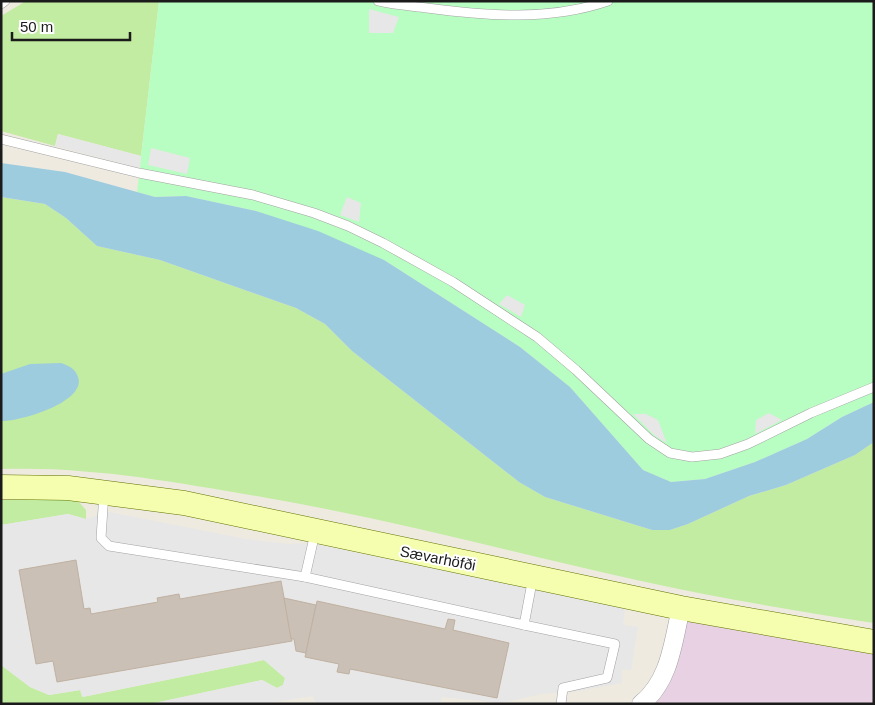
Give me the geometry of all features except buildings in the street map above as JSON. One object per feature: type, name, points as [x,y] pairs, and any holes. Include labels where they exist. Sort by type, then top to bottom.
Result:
[{"type":"street","name":"Sævarhöfði","points":[[1,487],[37,486],[104,492],[184,504],[315,533],[681,608],[874,642]]},
{"type":"street","points":[[641,704],[657,686],[666,668],[681,608]]},
{"type":"lane","points":[[1,4],[5,1]]},
{"type":"lane","points":[[378,1],[488,15],[554,14],[582,10],[608,1]]},
{"type":"lane","points":[[1,138],[139,172],[253,196],[314,213],[348,226],[453,282],[537,337],[576,370],[649,439],[670,452],[692,457],[720,454],[748,444],[811,413],[874,387]]},
{"type":"lane","points":[[104,492],[101,538],[110,546],[305,577],[614,644],[607,678],[563,688],[561,704]]},
{"type":"lane","points":[[305,577],[315,533]]},
{"type":"lane","points":[[524,625],[533,577]]},
{"type":"shaded area","points":[[369,9],[399,17],[393,33],[369,33]]},
{"type":"shaded area","points":[[58,134],[141,156],[140,168],[55,146]]},
{"type":"shaded area","points":[[151,148],[190,158],[187,174],[148,165]]},
{"type":"shaded area","points":[[347,197],[361,203],[359,222],[340,215]]},
{"type":"shaded area","points":[[507,295],[525,305],[521,317],[499,304]]},
{"type":"shaded area","points":[[769,413],[782,420],[755,434],[756,420]]},
{"type":"shaded area","points":[[633,414],[646,414],[658,420],[667,443],[655,436]]},
{"type":"shaded area","points":[[109,512],[246,539],[289,544],[309,543],[625,608],[623,625],[638,627],[631,670],[622,669],[622,683],[578,691],[541,694],[501,703],[442,697],[440,704],[317,704],[312,696],[264,704],[150,704],[262,680],[277,688],[283,685],[285,678],[264,660],[82,697],[80,690],[49,695],[30,687],[1,665],[1,525],[68,514],[86,519]]},
{"type":"shaded area","points":[[684,612],[874,644],[874,704],[655,704],[661,697],[673,670]]},
{"type":"green space","points":[[26,1],[159,1],[141,156],[58,134],[55,146],[1,131],[1,16]]},
{"type":"green space","points":[[159,1],[874,1],[874,402],[842,417],[807,439],[755,462],[705,479],[671,482],[643,470],[570,387],[520,347],[384,260],[256,211],[186,196],[155,197],[137,192]]},
{"type":"green space","points":[[1,197],[45,204],[66,218],[97,246],[160,260],[296,308],[325,324],[352,351],[519,482],[545,497],[652,530],[670,530],[688,524],[749,496],[786,485],[855,455],[874,442],[874,623],[757,604],[670,587],[405,526],[262,497],[132,476],[67,470],[1,469]]},
{"type":"green space","points":[[1,500],[77,500],[86,510],[86,519],[68,514],[1,525]]},
{"type":"green space","points":[[264,660],[285,678],[283,685],[277,688],[262,680],[150,704],[1,704],[1,665],[30,687],[49,695],[81,690],[83,697]]},
{"type":"water","points":[[1,163],[65,172],[155,197],[186,196],[256,211],[318,231],[384,260],[520,347],[570,387],[643,470],[671,482],[705,479],[755,462],[807,439],[842,417],[874,402],[874,442],[855,455],[786,485],[749,496],[688,524],[670,530],[652,530],[545,497],[519,482],[352,351],[325,324],[296,308],[160,260],[97,246],[66,218],[45,204],[1,197]]},
{"type":"water","points":[[61,363],[69,366],[77,374],[78,386],[72,395],[50,409],[22,418],[1,421],[1,374],[30,364]]}]
